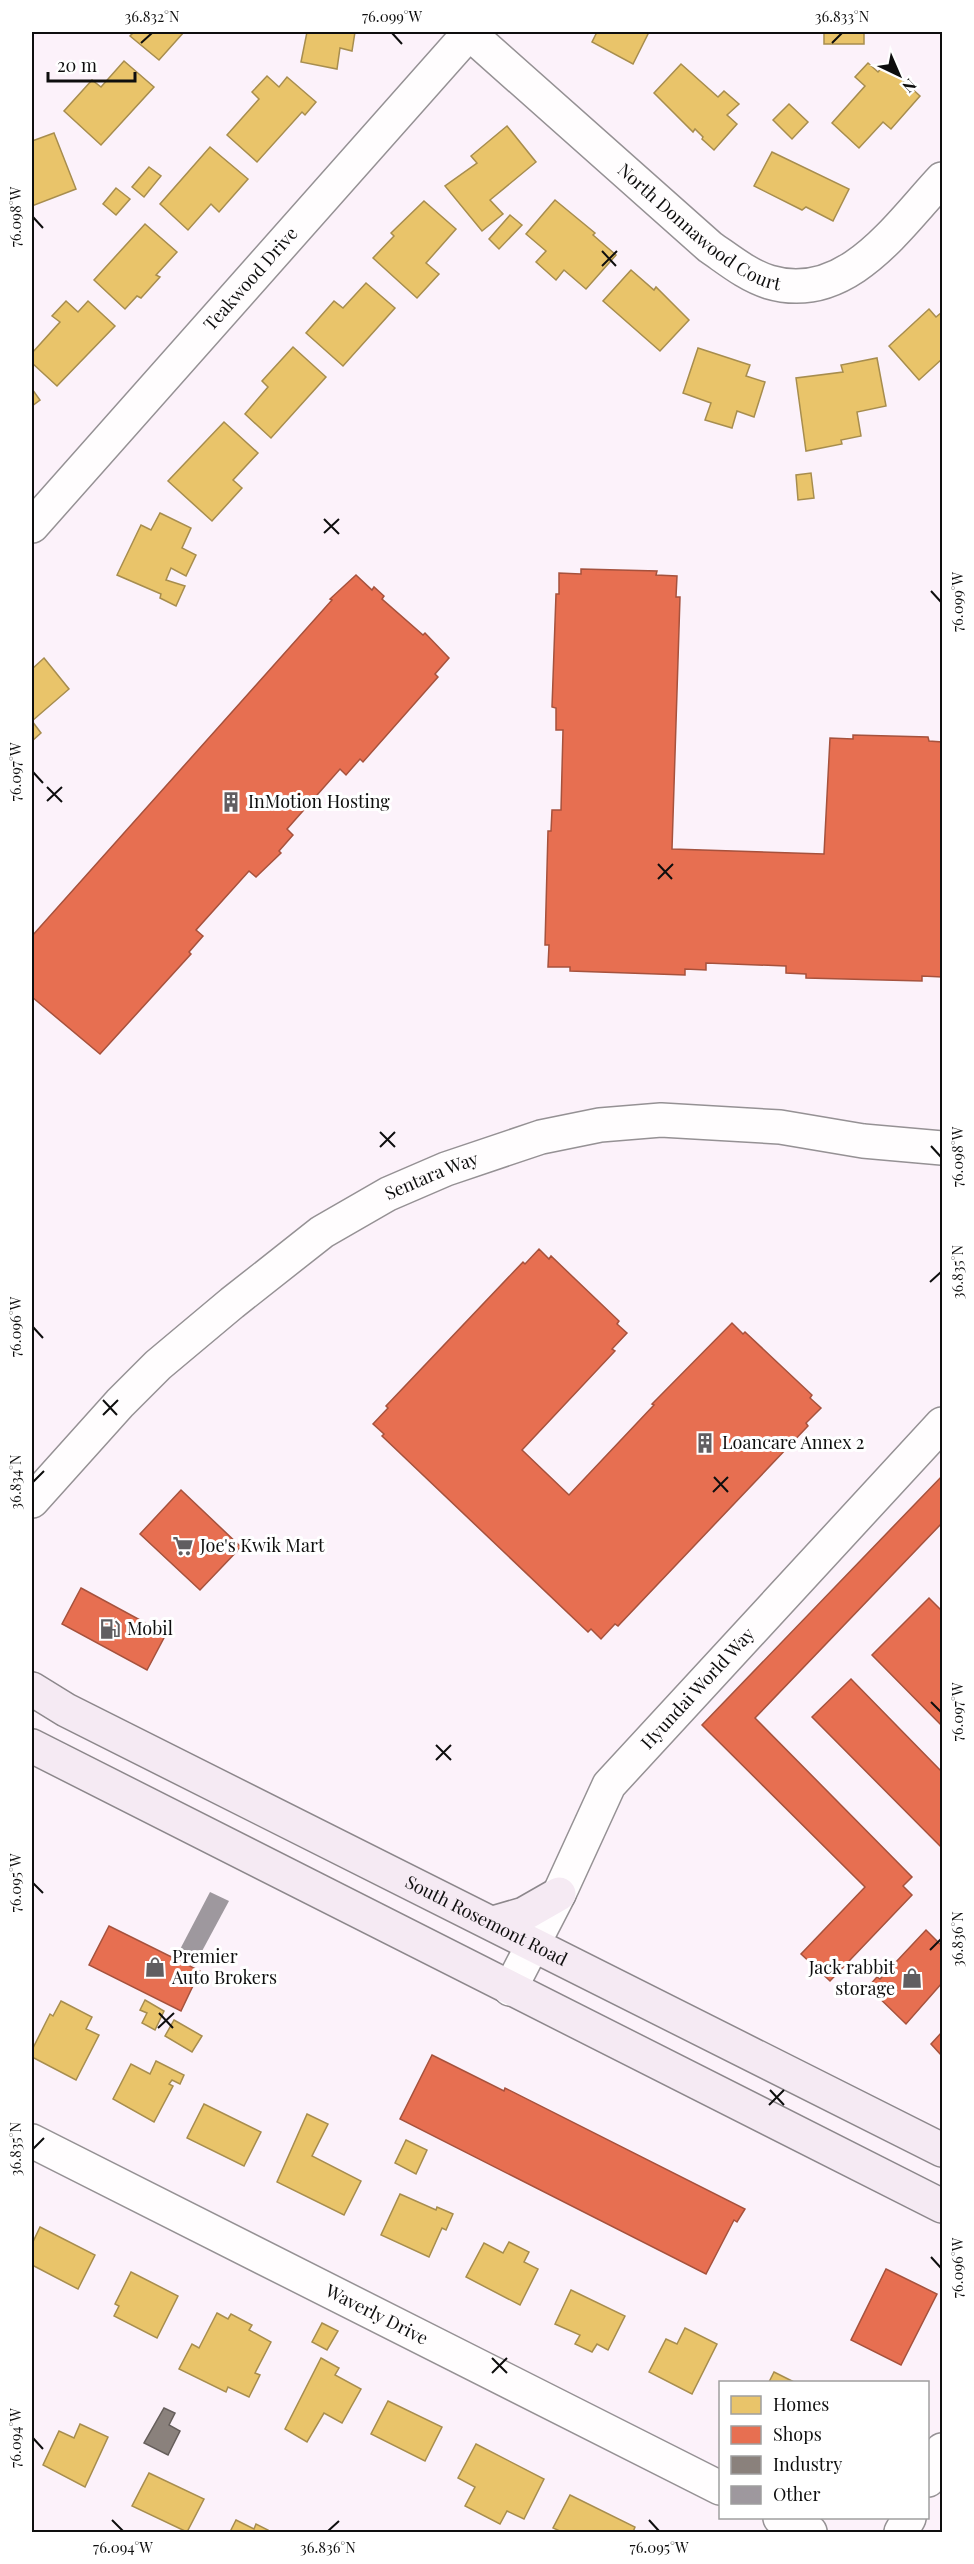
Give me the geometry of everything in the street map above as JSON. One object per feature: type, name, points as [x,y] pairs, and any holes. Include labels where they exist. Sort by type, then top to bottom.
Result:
[{"type":"main road","name":"South Rosemont Road","points":[[32,1689],[66,1710],[942,2150]]},
{"type":"main road","points":[[32,1746],[942,2206]]},
{"type":"main road","points":[[493,1923],[524,1914],[559,1894]]},
{"type":"street","name":"North Donnawood Court","points":[[469,32],[710,247],[749,274],[770,282],[792,286],[819,284],[838,278],[863,262],[942,179]]},
{"type":"street","name":"Teakwood Drive","points":[[32,526],[469,32]]},
{"type":"street","name":"Sentara Way","points":[[32,1501],[127,1395],[158,1365],[232,1303],[321,1233],[388,1194],[446,1169],[541,1137],[600,1125],[661,1120],[780,1127],[863,1141],[942,1148]]},
{"type":"street","name":"Hyundai World Way","points":[[510,1989],[559,1894],[609,1785],[942,1424]]},
{"type":"street","name":"Waverly Drive","points":[[32,2141],[719,2487]]},
{"type":"street","points":[[929,2476],[942,2450]]},
{"type":"street","points":[[784,2519],[810,2532]]},
{"type":"building: Homes","points":[[134,32],[184,32],[159,60],[130,36]]},
{"type":"building: Homes","points":[[307,32],[355,32],[352,51],[340,48],[337,69],[301,62]]},
{"type":"building: Homes","points":[[597,32],[649,32],[633,64],[592,42]]},
{"type":"building: Homes","points":[[824,32],[864,32],[864,44],[824,44]]},
{"type":"building: Homes","points":[[124,61],[154,87],[101,145],[64,111],[92,80],[101,87]]},
{"type":"building: Homes","points":[[868,63],[878,72],[885,64],[920,96],[891,129],[883,122],[859,148],[832,123],[865,86],[855,77]]},
{"type":"building: Homes","points":[[681,64],[718,97],[724,91],[739,104],[727,115],[737,124],[714,150],[695,129],[693,132],[654,93]]},
{"type":"building: Homes","points":[[267,76],[279,87],[287,77],[316,102],[305,115],[302,112],[257,162],[227,135],[259,99],[252,92]]},
{"type":"building: Homes","points":[[789,104],[808,122],[792,139],[773,120]]},
{"type":"building: Homes","points":[[507,126],[536,162],[490,200],[503,214],[482,231],[445,186],[477,163],[471,156]]},
{"type":"building: Homes","points":[[54,133],[76,189],[32,206],[32,141]]},
{"type":"building: Homes","points":[[210,147],[248,179],[219,212],[211,204],[188,230],[160,204]]},
{"type":"building: Homes","points":[[772,152],[849,189],[833,221],[806,207],[802,210],[754,186]]},
{"type":"building: Homes","points":[[149,167],[161,176],[144,197],[132,187]]},
{"type":"building: Homes","points":[[116,188],[130,199],[116,215],[103,204]]},
{"type":"building: Homes","points":[[555,200],[595,233],[593,235],[616,255],[586,289],[564,270],[556,280],[536,262],[546,251],[526,234]]},
{"type":"building: Homes","points":[[424,201],[456,229],[426,263],[439,274],[417,298],[373,258],[394,236],[391,233]]},
{"type":"building: Homes","points":[[510,215],[522,225],[499,249],[489,239]]},
{"type":"building: Homes","points":[[145,224],[177,252],[156,275],[160,277],[141,298],[137,296],[125,309],[94,280]]},
{"type":"building: Homes","points":[[631,270],[654,290],[656,287],[689,320],[660,351],[603,301]]},
{"type":"building: Homes","points":[[366,283],[395,308],[343,366],[306,333],[334,301],[343,308]]},
{"type":"building: Homes","points":[[66,301],[78,312],[88,301],[115,326],[57,386],[32,363],[32,353],[60,322],[52,316]]},
{"type":"building: Homes","points":[[929,309],[936,317],[942,312],[942,359],[919,380],[889,346]]},
{"type":"building: Homes","points":[[293,347],[326,377],[271,438],[245,414],[268,387],[262,381]]},
{"type":"building: Homes","points":[[698,348],[750,365],[746,376],[765,382],[754,417],[737,411],[732,428],[705,420],[711,403],[683,393]]},
{"type":"building: Homes","points":[[877,358],[886,406],[857,412],[861,436],[841,440],[842,444],[806,451],[796,378],[843,372],[841,365]]},
{"type":"building: Homes","points":[[32,389],[40,400],[32,406]]},
{"type":"building: Homes","points":[[224,422],[258,453],[233,480],[242,488],[212,521],[168,481]]},
{"type":"building: Homes","points":[[811,473],[814,498],[798,500],[796,475]]},
{"type":"building: Homes","points":[[160,513],[191,528],[182,548],[196,555],[186,576],[171,568],[166,580],[185,586],[176,606],[160,598],[161,594],[117,575],[141,525],[151,530]]},
{"type":"building: Homes","points":[[44,658],[69,689],[32,721],[32,669]]},
{"type":"building: Homes","points":[[32,721],[41,733],[32,741]]},
{"type":"building: Homes","points":[[145,2000],[164,2011],[155,2030],[142,2023],[147,2013],[140,2010]]},
{"type":"building: Homes","points":[[61,2001],[92,2017],[86,2029],[99,2035],[76,2080],[32,2057],[32,2050],[50,2014],[53,2016]]},
{"type":"building: Homes","points":[[174,2020],[202,2036],[192,2052],[165,2036]]},
{"type":"building: Homes","points":[[156,2061],[184,2075],[180,2084],[172,2080],[169,2084],[173,2086],[154,2122],[113,2099],[131,2064],[150,2074]]},
{"type":"building: Homes","points":[[204,2104],[261,2132],[244,2166],[187,2138]]},
{"type":"building: Homes","points":[[307,2114],[328,2124],[312,2156],[361,2181],[344,2215],[277,2182]]},
{"type":"building: Homes","points":[[406,2140],[427,2150],[416,2174],[395,2163]]},
{"type":"building: Homes","points":[[400,2194],[436,2210],[437,2207],[453,2214],[446,2230],[442,2228],[429,2257],[381,2235]]},
{"type":"building: Homes","points":[[40,2227],[95,2255],[78,2289],[32,2265],[32,2244]]},
{"type":"building: Homes","points":[[509,2242],[529,2252],[524,2262],[538,2269],[520,2305],[466,2277],[484,2243],[503,2253]]},
{"type":"building: Homes","points":[[131,2272],[178,2296],[157,2338],[114,2316],[119,2306],[115,2304]]},
{"type":"building: Homes","points":[[571,2290],[625,2316],[608,2350],[597,2344],[592,2352],[575,2344],[580,2335],[555,2324]]},
{"type":"building: Homes","points":[[217,2313],[228,2319],[231,2314],[252,2325],[249,2330],[271,2342],[255,2373],[260,2375],[249,2397],[228,2387],[226,2392],[179,2369],[192,2344],[199,2348]]},
{"type":"building: Homes","points":[[322,2323],[338,2331],[327,2350],[312,2342]]},
{"type":"building: Homes","points":[[685,2328],[717,2344],[692,2394],[649,2372],[666,2339],[677,2344]]},
{"type":"building: Homes","points":[[321,2358],[339,2368],[335,2375],[361,2389],[342,2423],[324,2413],[307,2442],[285,2429]]},
{"type":"building: Homes","points":[[774,2372],[792,2381],[770,2381]]},
{"type":"building: Homes","points":[[388,2401],[442,2427],[425,2461],[371,2434]]},
{"type":"building: Homes","points":[[80,2424],[108,2437],[85,2487],[43,2465],[59,2431],[74,2438]]},
{"type":"building: Homes","points":[[476,2444],[544,2479],[524,2519],[507,2511],[500,2524],[465,2506],[475,2487],[458,2478]]},
{"type":"building: Homes","points":[[149,2473],[204,2499],[187,2532],[132,2506]]},
{"type":"building: Homes","points":[[570,2495],[635,2527],[633,2532],[562,2532],[553,2528]]},
{"type":"building: Homes","points":[[236,2520],[254,2529],[256,2524],[268,2530],[267,2532],[230,2532]]},
{"type":"building: Shops","points":[[581,569],[657,571],[656,575],[677,576],[676,597],[680,597],[672,849],[824,854],[830,738],[853,739],[853,735],[928,737],[929,741],[942,742],[942,977],[922,976],[922,981],[806,978],[806,974],[786,973],[786,966],[706,963],[706,970],[685,969],[685,975],[570,971],[570,967],[548,967],[549,945],[545,945],[548,831],[551,831],[552,810],[561,810],[563,730],[556,730],[556,708],[552,707],[556,594],[559,594],[559,573],[581,574]]},
{"type":"building: Shops","name":"InMotion Hosting","points":[[356,575],[372,590],[374,587],[384,596],[382,599],[423,635],[425,633],[449,658],[435,674],[438,677],[363,762],[360,759],[346,775],[340,769],[287,829],[293,835],[279,851],[281,853],[256,877],[249,871],[196,930],[203,936],[189,952],[191,954],[100,1054],[32,997],[32,936],[332,600],[330,599]]},
{"type":"building: Shops","name":"Loancare Annex 2","points":[[539,1249],[549,1259],[551,1256],[619,1321],[617,1324],[627,1333],[612,1349],[615,1351],[522,1450],[569,1495],[654,1405],[652,1404],[732,1323],[743,1334],[745,1332],[812,1395],[810,1398],[821,1408],[806,1423],[808,1426],[618,1626],[615,1624],[601,1639],[591,1629],[588,1632],[382,1436],[384,1434],[373,1424],[388,1408],[386,1406],[523,1262],[525,1264]]},
{"type":"building: Shops","points":[[942,1476],[942,1523],[755,1718],[912,1877],[903,1886],[912,1895],[830,1981],[801,1954],[865,1887],[702,1725]]},
{"type":"building: Shops","points":[[181,1490],[241,1547],[200,1590],[140,1534]]},
{"type":"building: Shops","points":[[81,1588],[166,1634],[147,1670],[62,1624]]},
{"type":"building: Shops","points":[[929,1598],[942,1611],[942,1726],[872,1655]]},
{"type":"building: Shops","points":[[851,1679],[942,1772],[942,1848],[812,1717]]},
{"type":"building: Shops","points":[[109,1926],[200,1971],[181,2011],[89,1965]]},
{"type":"building: Shops","name":"Jack rabbit storage","points":[[926,1930],[942,1946],[942,1983],[906,2024],[868,1987],[877,1977],[880,1979]]},
{"type":"building: Shops","points":[[942,2032],[942,2056],[931,2044]]},
{"type":"building: Shops","points":[[432,2055],[504,2091],[505,2088],[745,2209],[737,2222],[734,2220],[706,2274],[400,2119]]},
{"type":"building: Shops","points":[[886,2269],[937,2294],[901,2365],[851,2340]]},
{"type":"building: Industry","points":[[164,2408],[175,2413],[169,2425],[180,2431],[168,2455],[144,2443]]},
{"type":"building: Other","points":[[210,1892],[229,1901],[194,1966],[176,1957]]},
{"type":"place","name":"InMotion Hosting","points":[[231,802]]},
{"type":"place","name":"Loancare Annex 2","points":[[705,1443]]},
{"type":"place","name":"Joe's Kwik Mart","points":[[183,1546]]},
{"type":"place","name":"Mobil","points":[[110,1629]]},
{"type":"place","name":"Premier Auto Brokers","points":[[155,1967]]},
{"type":"place","name":"Jack rabbit storage","points":[[912,1978]]}]
